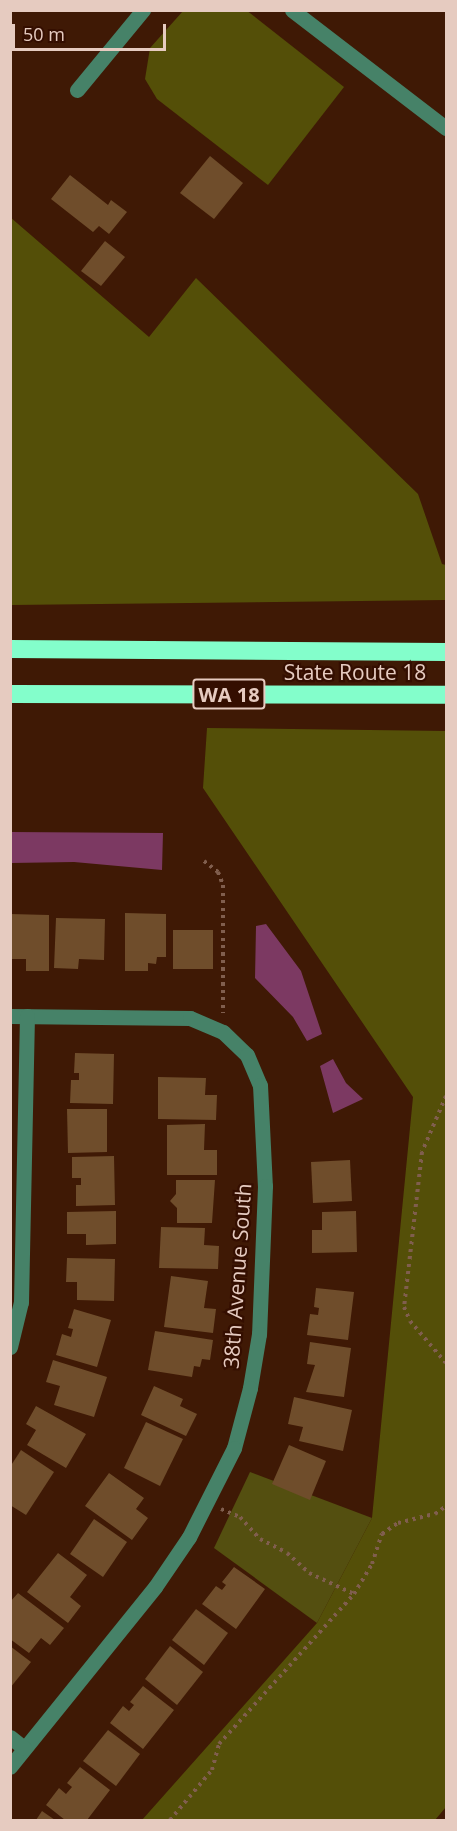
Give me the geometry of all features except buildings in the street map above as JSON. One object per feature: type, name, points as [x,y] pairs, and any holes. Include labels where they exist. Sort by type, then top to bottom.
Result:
[{"type":"highway","name":"State Route 18","points":[[10,650],[447,652]]},
{"type":"highway","name":"State Route 18","points":[[10,694],[447,695]]},
{"type":"street","points":[[77,90],[143,10]]},
{"type":"street","points":[[292,10],[447,128]]},
{"type":"street","name":"38th Avenue South","points":[[10,1016],[190,1018],[222,1032],[238,1044],[255,1068],[263,1100],[265,1186],[259,1334],[234,1448],[207,1503],[155,1587],[10,1767]]},
{"type":"street","points":[[10,1347],[21,1302],[27,1016]]},
{"type":"street","points":[[10,1737],[24,1748]]},
{"type":"path","points":[[204,861],[218,872],[223,885],[222,1032]]},
{"type":"path","points":[[447,1096],[422,1152],[404,1307],[410,1321],[447,1363]]},
{"type":"path","points":[[207,1503],[240,1517],[260,1539],[293,1557],[309,1573],[354,1594]]},
{"type":"path","points":[[170,1821],[207,1778],[219,1744],[354,1594],[372,1564],[382,1534],[398,1524],[435,1514],[447,1506]]},
{"type":"shaded area","points":[[246,10],[344,87],[268,185],[157,99],[145,79],[150,48],[183,11]]},
{"type":"shaded area","points":[[10,217],[149,337],[196,278],[418,494],[442,564],[446,565],[446,600],[11,605]]},
{"type":"shaded area","points":[[207,728],[446,731],[446,1807],[435,1820],[142,1820],[317,1623],[372,1518],[413,1097],[203,788]]},
{"type":"shaded area","points":[[10,832],[163,833],[162,870],[74,862],[11,863]]},
{"type":"shaded area","points":[[266,924],[301,971],[322,1034],[307,1041],[293,1017],[255,978],[256,926]]},
{"type":"shaded area","points":[[333,1059],[346,1083],[363,1099],[333,1113],[320,1066]]},
{"type":"shaded area","points":[[250,1472],[372,1518],[317,1623],[214,1548]]}]
